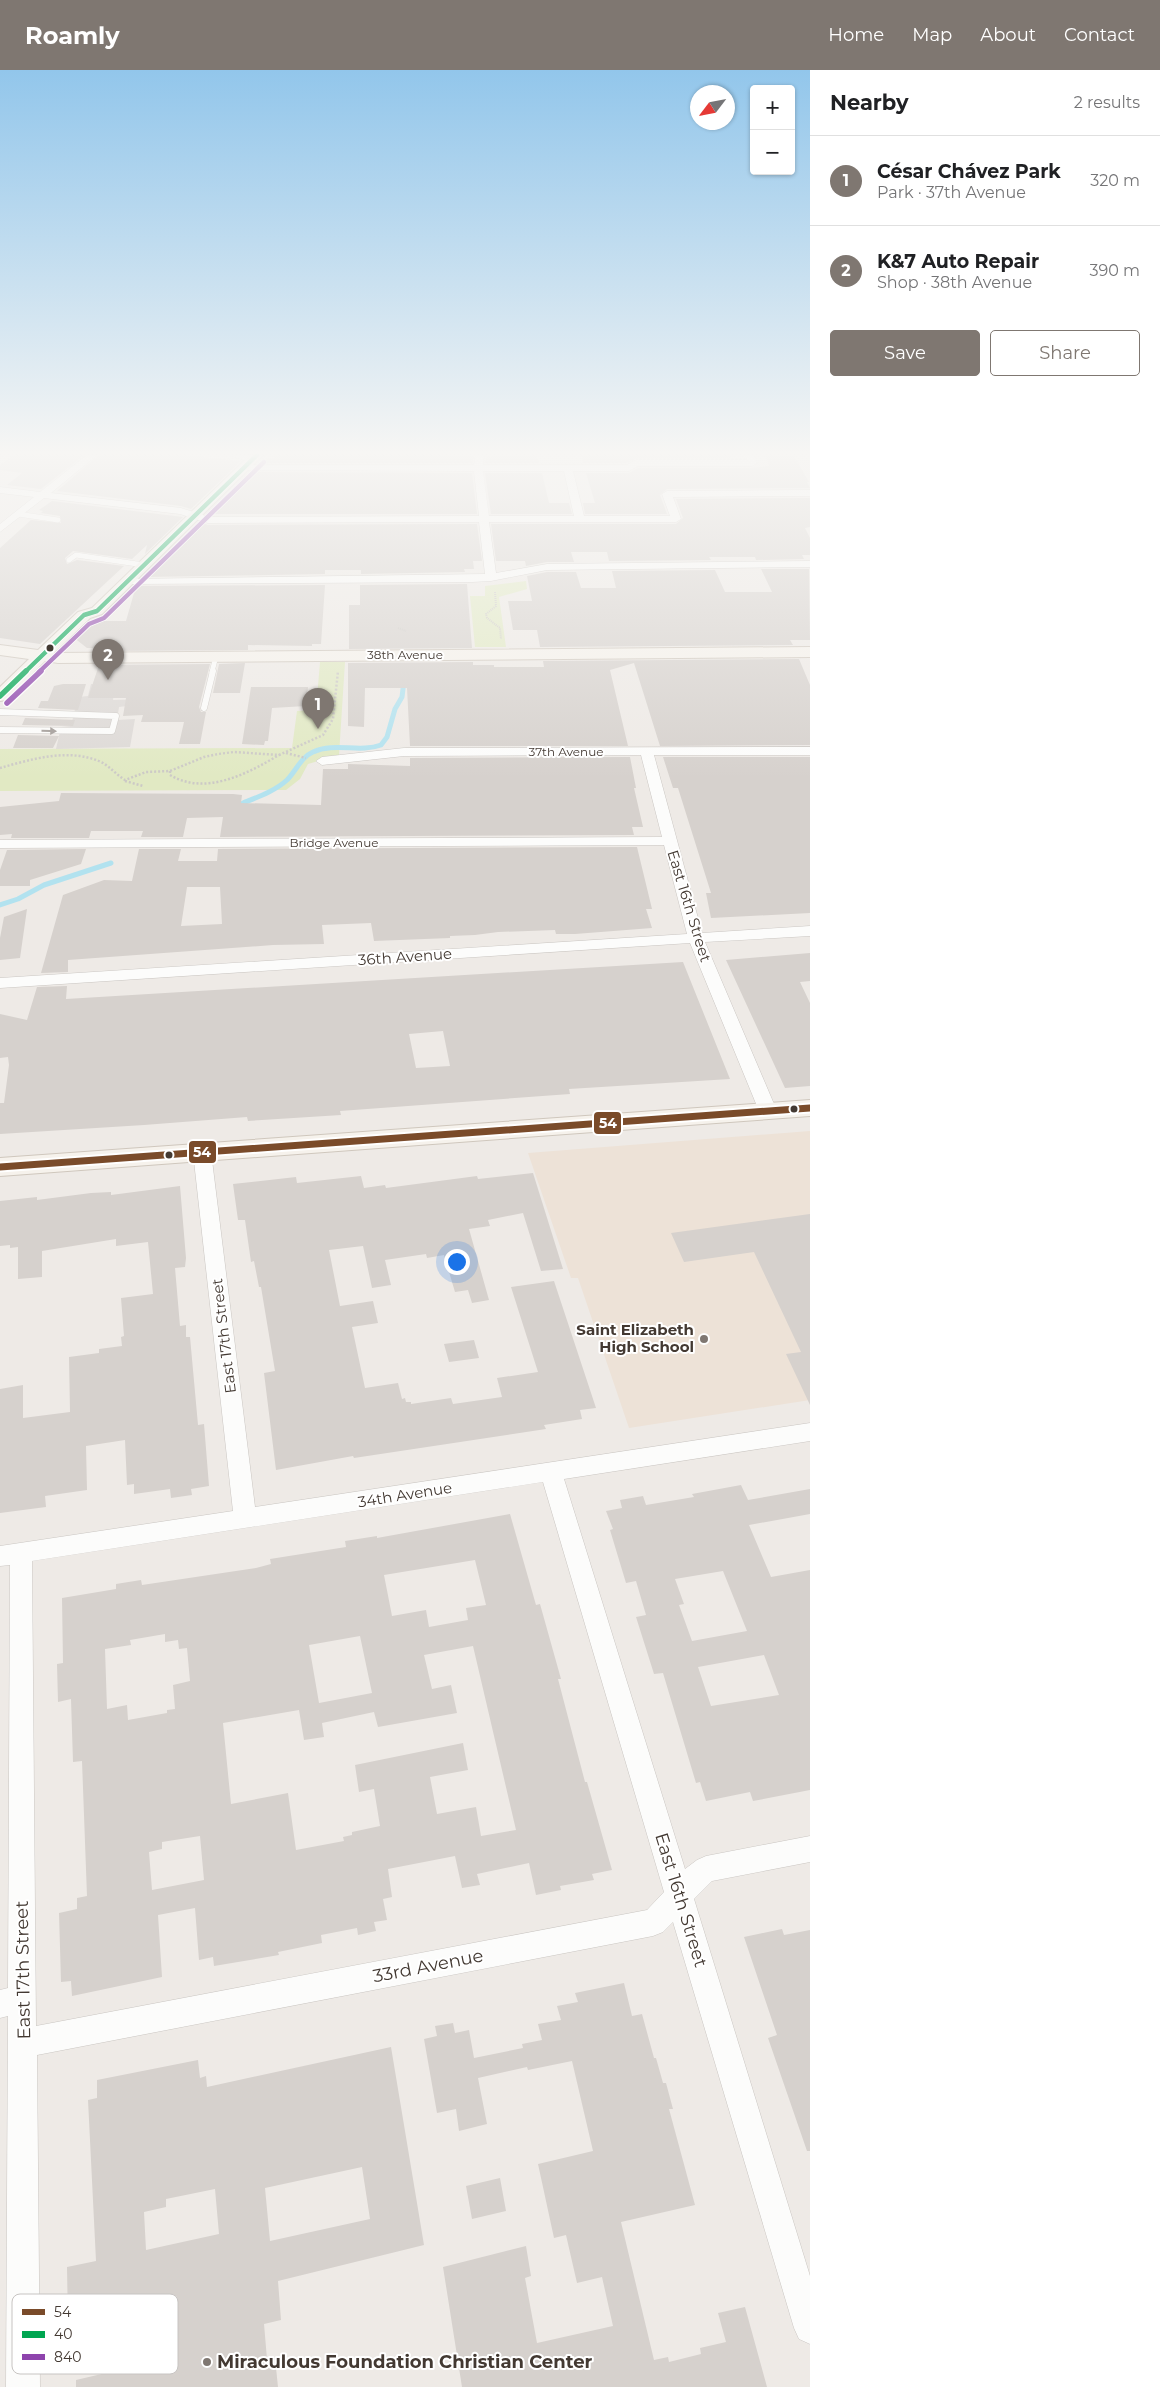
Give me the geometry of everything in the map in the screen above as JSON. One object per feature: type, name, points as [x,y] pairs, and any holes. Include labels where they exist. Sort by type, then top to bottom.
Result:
[{"type":"main road","points":[[0,708],[13,703],[84,615],[97,611],[144,565]]},
{"type":"main road","name":"38th Avenue","points":[[0,650],[49,657],[810,652]]},
{"type":"main road","points":[[0,696],[49,657]]},
{"type":"main road","points":[[0,1167],[810,1108]]},
{"type":"street","points":[[489,563],[491,578]]},
{"type":"street","points":[[128,581],[491,578],[547,566],[810,564]]},
{"type":"street","name":"37th Avenue","points":[[322,761],[404,752],[810,751]]},
{"type":"street","name":"East 16th Street","points":[[647,752],[668,841],[696,939],[768,1111]]},
{"type":"street","name":"Bridge Avenue","points":[[0,844],[668,841]]},
{"type":"street","name":"36th Avenue","points":[[0,983],[810,931]]},
{"type":"street","name":"East 17th Street","points":[[202,1152],[245,1519]]},
{"type":"street","name":"34th Avenue","points":[[10,1554],[810,1432]]},
{"type":"street","name":"East 16th Street","points":[[551,1472],[680,1893],[810,2328]]},
{"type":"street","name":"East 17th Street","points":[[10,1554],[11,2001],[24,2043],[23,2294]]},
{"type":"street","name":"33rd Avenue","points":[[24,2043],[653,1922],[666,1912],[693,1878],[706,1869],[810,1849]]},
{"type":"street","name":"East 17th Street","points":[[23,2374],[23,2387]]},
{"type":"lane","points":[[131,563],[144,565]]},
{"type":"lane","points":[[204,708],[216,656]]},
{"type":"lane","points":[[0,712],[116,716],[112,731],[0,730]]},
{"type":"path","points":[[491,578],[497,602],[496,606],[489,610],[487,618],[500,628],[503,654]]},
{"type":"path","points":[[398,628],[406,631]]},
{"type":"path","points":[[170,771],[170,775],[174,779],[208,782],[246,774],[279,755],[322,735],[333,719],[340,655]]},
{"type":"path","points":[[125,780],[146,772],[170,771],[204,756],[241,752],[279,755]]},
{"type":"path","points":[[0,768],[44,757],[80,757],[102,762],[125,780],[143,786]]},
{"type":"shaded area","points":[[91,684],[115,684],[113,700],[144,699],[119,707],[117,720],[135,719],[130,747],[56,749],[61,727],[71,726],[78,697],[88,696]]},
{"type":"shaded area","name":"Saint Elizabeth High School","points":[[810,1131],[810,1400],[629,1428],[578,1278],[571,1278],[528,1153]]},
{"type":"green space","points":[[526,581],[527,589],[499,597],[506,647],[475,647],[470,596],[485,596],[485,586]]},
{"type":"green space","points":[[320,662],[345,662],[339,755],[308,764],[300,779],[286,790],[0,791],[0,749],[292,748],[297,711],[316,710]]},
{"type":"building","points":[[0,563],[101,563],[124,566],[40,644],[0,638]]},
{"type":"building","points":[[156,563],[473,563],[474,569],[464,569],[465,572],[361,574],[361,570],[325,570],[325,574],[142,577]]},
{"type":"building","points":[[525,563],[541,563],[526,566]]},
{"type":"building","points":[[761,569],[809,569],[810,640],[790,640],[793,645],[540,647],[537,630],[513,630],[508,601],[532,601],[527,576],[547,572],[576,572],[581,588],[616,588],[612,571],[715,570],[725,592],[772,592]]},
{"type":"building","points":[[467,584],[472,648],[349,649],[349,605],[360,605],[360,585]]},
{"type":"building","points":[[325,585],[321,644],[312,644],[312,646],[248,645],[248,650],[103,651],[104,648],[87,648],[73,637],[90,621],[126,621],[136,586]]},
{"type":"building","points":[[799,659],[810,685],[810,745],[660,746],[634,663],[610,670],[628,746],[410,746],[407,688],[365,688],[364,727],[348,726],[348,663],[473,662],[473,665],[494,665],[494,667],[544,667],[543,661]]},
{"type":"building","points":[[245,663],[240,693],[213,693],[219,664]]},
{"type":"building","points":[[210,664],[199,707],[201,712],[206,712],[200,744],[179,744],[184,722],[141,722],[143,715],[123,716],[126,698],[88,698],[99,665]]},
{"type":"building","points":[[86,684],[78,710],[38,708],[41,701],[48,701],[54,686]]},
{"type":"building","points":[[251,687],[308,687],[306,706],[272,708],[268,741],[265,741],[264,745],[242,744]]},
{"type":"building","points":[[25,718],[75,720],[73,726],[22,725]]},
{"type":"building","points":[[18,735],[59,736],[53,748],[13,748]]},
{"type":"building","points":[[630,757],[636,788],[634,788],[643,827],[632,827],[634,835],[220,837],[223,817],[187,818],[183,837],[141,837],[143,831],[91,831],[89,838],[11,838],[12,834],[0,835],[0,807],[59,801],[61,793],[233,794],[242,795],[241,803],[321,805],[323,769],[348,769],[348,764],[410,766],[410,758]]},
{"type":"building","points":[[663,757],[810,757],[810,913],[711,918],[706,893],[711,893],[678,788],[673,788]]},
{"type":"building","points":[[637,847],[652,909],[646,909],[652,928],[575,934],[556,934],[555,930],[498,932],[450,936],[450,938],[374,941],[371,923],[322,925],[324,944],[273,945],[68,960],[68,972],[41,973],[63,895],[104,880],[132,881],[139,849],[181,849],[178,861],[217,861],[218,849]],"holes":[[[187,887],[220,887],[222,924],[181,926]]]},
{"type":"building","points":[[86,849],[81,864],[30,880],[30,886],[0,886],[0,870],[7,850]]},
{"type":"building","points":[[27,909],[20,958],[0,960],[0,938],[4,917]]},
{"type":"building","points":[[810,953],[810,981],[800,982],[810,1003],[810,1086],[785,1088],[726,960]]},
{"type":"building","points":[[683,962],[730,1079],[569,1089],[570,1094],[340,1111],[341,1115],[248,1121],[247,1117],[0,1134],[0,1103],[4,1103],[9,1065],[8,1057],[0,1058],[0,1014],[27,1020],[37,987],[67,986],[66,999]],"holes":[[[443,1031],[450,1066],[416,1068],[409,1034]]]},
{"type":"building","points":[[533,1173],[563,1269],[541,1271],[523,1213],[488,1220],[490,1226],[469,1229],[489,1300],[472,1303],[468,1290],[455,1292],[444,1255],[427,1258],[426,1254],[385,1260],[391,1285],[372,1288],[363,1246],[329,1250],[340,1306],[373,1301],[378,1323],[352,1327],[365,1388],[398,1383],[402,1399],[405,1398],[406,1402],[411,1402],[411,1404],[451,1398],[453,1404],[502,1397],[497,1378],[538,1372],[511,1287],[554,1281],[596,1408],[580,1410],[582,1419],[544,1425],[546,1429],[354,1458],[353,1456],[276,1470],[264,1373],[275,1371],[261,1287],[259,1287],[254,1261],[251,1262],[245,1220],[238,1220],[233,1184],[296,1177],[297,1183],[361,1176],[364,1188],[385,1185],[386,1188],[477,1176],[478,1179]]},
{"type":"building","points":[[180,1186],[186,1258],[185,1267],[175,1268],[180,1326],[186,1325],[186,1337],[190,1337],[198,1425],[204,1424],[209,1486],[191,1489],[192,1495],[171,1498],[170,1489],[134,1494],[134,1484],[127,1485],[125,1440],[86,1446],[87,1490],[45,1496],[46,1507],[0,1513],[0,1389],[23,1385],[23,1418],[70,1412],[69,1357],[99,1353],[99,1349],[122,1346],[121,1337],[124,1336],[121,1298],[153,1294],[148,1242],[116,1246],[116,1239],[42,1251],[42,1277],[18,1279],[18,1247],[10,1248],[10,1245],[0,1246],[0,1201],[37,1197],[37,1200],[91,1193],[111,1192],[111,1195]]},
{"type":"building","points":[[810,1214],[810,1405],[786,1354],[801,1352],[754,1252],[684,1262],[671,1233]]},
{"type":"building","points":[[474,1340],[479,1358],[449,1362],[444,1344]]},
{"type":"building","points":[[741,1485],[748,1500],[810,1489],[810,1514],[749,1525],[771,1577],[810,1570],[810,1790],[753,1801],[750,1792],[706,1801],[700,1782],[696,1783],[663,1673],[654,1674],[636,1617],[646,1615],[636,1581],[626,1583],[610,1530],[613,1529],[606,1511],[622,1508],[620,1500],[643,1496],[646,1505],[694,1497],[692,1494]],"holes":[[[723,1571],[747,1631],[692,1641],[679,1605],[684,1604],[675,1579]],[[764,1655],[779,1695],[711,1706],[698,1667]]]},
{"type":"building","points":[[510,1514],[536,1605],[540,1604],[561,1679],[558,1679],[585,1782],[587,1782],[612,1870],[592,1874],[594,1880],[560,1886],[561,1890],[536,1895],[529,1863],[477,1874],[480,1885],[462,1888],[455,1856],[388,1869],[392,1897],[383,1899],[387,1920],[374,1922],[376,1931],[358,1935],[357,1928],[321,1935],[322,1943],[278,1952],[279,1955],[214,1966],[213,1957],[199,1960],[195,1908],[158,1915],[162,1977],[72,1996],[71,1981],[61,1982],[59,1913],[77,1909],[77,1898],[87,1896],[82,1761],[73,1762],[71,1699],[58,1702],[57,1664],[63,1663],[62,1598],[116,1589],[116,1584],[141,1580],[142,1585],[256,1568],[271,1564],[270,1559],[346,1547],[345,1541],[377,1536],[377,1538]],"holes":[[[475,1560],[486,1605],[466,1608],[468,1620],[429,1627],[426,1610],[392,1616],[384,1575]],[[165,1634],[165,1642],[178,1640],[179,1649],[187,1648],[190,1681],[173,1685],[175,1709],[167,1710],[167,1713],[128,1720],[127,1705],[107,1709],[105,1649],[131,1645],[130,1640]],[[360,1636],[372,1693],[319,1703],[309,1645]],[[473,1646],[516,1830],[481,1836],[476,1807],[437,1814],[430,1777],[468,1770],[463,1743],[355,1765],[359,1792],[374,1789],[380,1826],[352,1832],[352,1835],[343,1837],[344,1841],[296,1850],[288,1793],[231,1804],[223,1723],[299,1710],[304,1740],[324,1737],[322,1723],[374,1712],[378,1727],[457,1713],[451,1685],[432,1689],[424,1655]],[[200,1836],[204,1880],[152,1890],[149,1852],[162,1849],[162,1842]]]},
{"type":"building","points":[[782,1929],[784,1935],[810,1930],[810,2151],[807,2151],[768,2038],[777,2035],[744,1937]]},
{"type":"building","points":[[624,1983],[632,2016],[642,2014],[654,2058],[656,2058],[663,2083],[666,2083],[673,2109],[669,2109],[695,2205],[621,2222],[654,2360],[668,2357],[669,2362],[701,2354],[700,2348],[726,2342],[718,2313],[745,2307],[767,2387],[462,2387],[443,2267],[526,2246],[531,2276],[525,2278],[537,2343],[613,2326],[602,2277],[577,2283],[566,2235],[554,2238],[538,2164],[593,2151],[572,2061],[528,2070],[527,2067],[478,2078],[487,2124],[459,2131],[456,2109],[437,2113],[424,2039],[437,2036],[435,2026],[453,2023],[455,2033],[469,2030],[474,2058],[523,2048],[522,2044],[542,2040],[538,2024],[561,2020],[557,2006],[578,2002],[575,1993]]},
{"type":"building","points":[[391,2047],[424,2245],[278,2281],[281,2320],[264,2324],[267,2359],[275,2358],[278,2387],[76,2387],[76,2380],[102,2374],[178,2374],[178,2294],[67,2294],[67,2267],[96,2261],[88,2100],[97,2098],[97,2080],[198,2060],[200,2078],[206,2076],[207,2087]],"holes":[[[362,2167],[370,2219],[270,2241],[265,2188]],[[215,2189],[219,2234],[146,2250],[144,2212],[166,2207],[166,2199]]]},
{"type":"building","points":[[500,2178],[506,2211],[472,2219],[466,2186]]},
{"type":"waterway","points":[[243,803],[282,784],[305,757],[313,752],[330,748],[364,748],[381,745],[387,737],[395,709],[402,697],[404,681]]},
{"type":"waterway","points":[[0,905],[18,899],[44,885],[111,863]]},
{"type":"transit line","name":"40","points":[[0,696],[84,615],[97,611],[146,563]]},
{"type":"transit line","name":"840","points":[[7,703],[89,624],[104,618],[160,563]]},
{"type":"transit line","name":"54","points":[[0,1167],[810,1108]]},
{"type":"place","name":"K&7 Auto Repair","points":[[108,680]]},
{"type":"place","name":"César Chávez Park","points":[[318,729]]},
{"type":"place","name":"Saint Elizabeth High School","points":[[704,1339]]},
{"type":"place","name":"Miraculous Foundation Christian Center","points":[[207,2362]]}]
